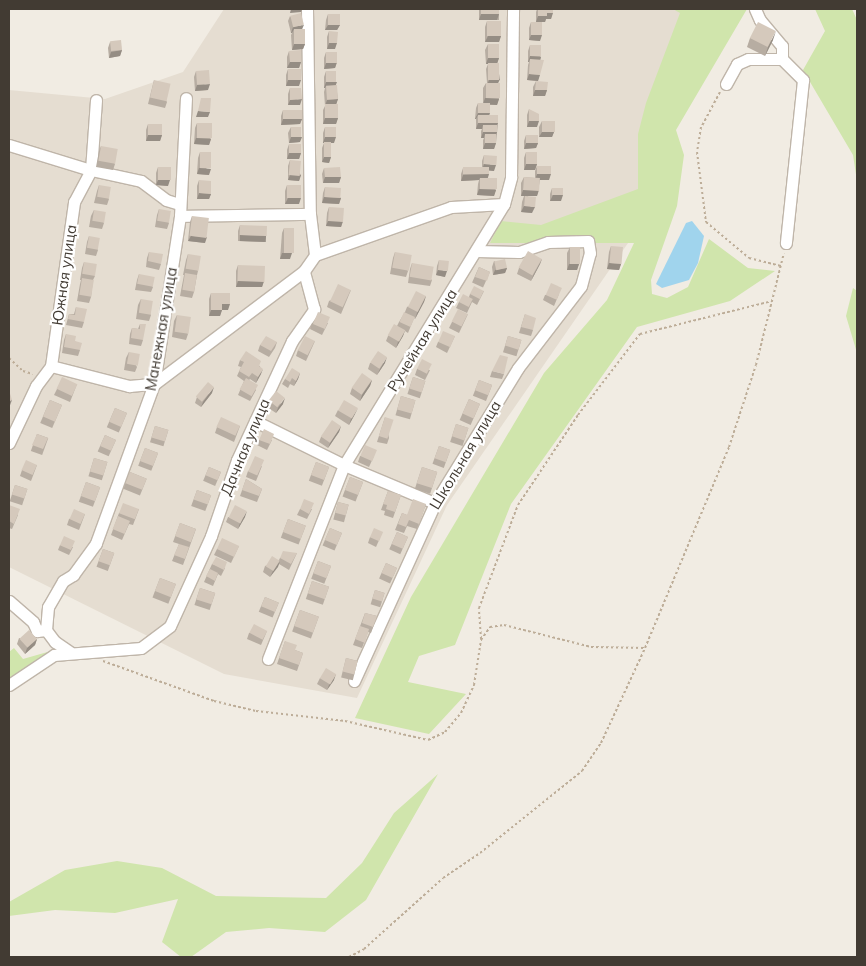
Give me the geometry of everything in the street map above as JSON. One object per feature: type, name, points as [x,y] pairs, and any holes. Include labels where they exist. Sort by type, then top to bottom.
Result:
[{"type":"street","points":[[307,9],[310,214],[315,255]]},
{"type":"street","name":"Ручейная улица","points":[[268,659],[344,465],[477,251],[504,204],[510,177],[514,9]]},
{"type":"street","points":[[755,9],[760,20],[782,46],[782,59]]},
{"type":"street","points":[[726,84],[736,64],[748,59],[782,59],[804,80],[804,96],[786,243]]},
{"type":"street","name":"Манежная улица","points":[[46,630],[48,607],[63,582],[73,575],[96,543],[154,384],[180,210],[186,98]]},
{"type":"street","name":"Южная улица","points":[[52,366],[74,202],[91,170],[96,100]]},
{"type":"street","points":[[9,145],[91,170],[141,181],[180,210],[310,214]]},
{"type":"street","points":[[9,444],[44,376],[52,366],[128,386],[154,384],[304,271],[315,255],[451,207],[504,204]]},
{"type":"street","name":"Школьная улица","points":[[354,681],[435,503],[518,368],[581,286],[590,253],[588,241],[548,242],[519,252],[477,251]]},
{"type":"street","name":"Дачная улица","points":[[70,652],[142,648],[170,626],[211,536],[237,460],[292,341],[314,309],[304,271]]},
{"type":"street","points":[[255,421],[344,465],[435,503]]},
{"type":"street","points":[[9,601],[33,622],[37,631],[46,630],[54,642],[70,652]]},
{"type":"street","points":[[9,684],[54,655],[70,652]]},
{"type":"path","points":[[726,84],[710,106],[701,128],[697,152],[706,222],[749,258],[781,266]]},
{"type":"path","points":[[349,957],[364,950],[443,878],[480,853],[582,771],[601,743],[645,648],[729,447],[756,365],[786,243]]},
{"type":"path","points":[[97,660],[214,701],[256,711],[354,723],[428,740],[445,732],[461,713],[474,686],[481,640],[480,608],[518,505],[578,414],[640,334],[772,301]]},
{"type":"path","points":[[9,358],[22,371],[44,376]]},
{"type":"path","points":[[481,640],[490,627],[504,625],[592,647],[645,648]]},
{"type":"shaded area","points":[[224,9],[708,9],[646,217],[447,505],[357,698],[224,674],[9,567],[9,90],[105,99],[183,72]]},
{"type":"green space","points":[[673,9],[747,9],[676,130],[684,155],[677,206],[651,280],[652,294],[667,298],[688,287],[709,239],[748,268],[775,271],[730,301],[637,327],[511,504],[455,645],[419,656],[408,682],[466,694],[429,734],[355,718],[411,597],[544,373],[607,300],[634,243],[490,243],[501,221],[541,225],[638,189],[638,134],[646,103],[680,13]]},
{"type":"green space","points":[[815,9],[852,9],[857,20],[857,181],[853,155],[803,70],[825,31]]},
{"type":"green space","points":[[853,288],[857,291],[857,353],[846,316]]},
{"type":"green space","points":[[14,648],[23,659],[51,651],[9,684],[9,652]]},
{"type":"green space","points":[[438,774],[366,900],[325,932],[269,928],[226,932],[191,957],[181,957],[162,942],[178,899],[115,913],[55,910],[9,916],[9,902],[65,870],[117,861],[162,868],[216,896],[326,898],[362,863],[394,813]]},
{"type":"water","points":[[692,221],[704,236],[698,263],[689,280],[662,288],[656,284],[686,223]]},
{"type":"building","points":[[481,9],[499,9],[499,14],[481,14]]},
{"type":"building","points":[[538,9],[553,9],[553,13],[547,13],[547,16],[538,16]]},
{"type":"building","points":[[301,13],[304,25],[293,27],[290,16]]},
{"type":"building","points":[[328,14],[340,14],[340,25],[328,25]]},
{"type":"building","points":[[487,21],[501,21],[501,36],[487,36]]},
{"type":"building","points":[[531,22],[542,22],[542,35],[531,35]]},
{"type":"building","points":[[758,22],[776,31],[768,47],[750,38]]},
{"type":"building","points":[[294,29],[305,29],[305,44],[294,44]]},
{"type":"building","points":[[329,31],[338,32],[337,43],[329,43]]},
{"type":"building","points":[[121,40],[122,50],[111,51],[110,41]]},
{"type":"building","points":[[488,44],[499,44],[499,58],[488,58]]},
{"type":"building","points":[[530,45],[541,45],[541,56],[530,56]]},
{"type":"building","points":[[301,50],[301,62],[290,62],[289,51]]},
{"type":"building","points":[[326,52],[337,52],[337,63],[326,63]]},
{"type":"building","points":[[530,59],[544,60],[540,75],[529,74]]},
{"type":"building","points":[[488,63],[499,63],[499,80],[488,80]]},
{"type":"building","points":[[288,69],[301,69],[301,80],[288,80]]},
{"type":"building","points":[[209,70],[210,84],[197,85],[196,71]]},
{"type":"building","points":[[326,71],[336,71],[336,82],[326,82]]},
{"type":"building","points":[[154,80],[171,84],[167,101],[150,98]]},
{"type":"building","points":[[536,81],[548,82],[547,90],[535,90]]},
{"type":"building","points":[[486,83],[500,83],[500,98],[486,98]]},
{"type":"building","points":[[337,85],[338,99],[327,100],[326,86]]},
{"type":"building","points":[[290,88],[301,88],[302,99],[290,100]]},
{"type":"building","points":[[201,98],[211,98],[210,112],[198,111]]},
{"type":"building","points":[[478,103],[490,103],[490,113],[478,113]]},
{"type":"building","points":[[325,104],[338,104],[338,118],[325,118]]},
{"type":"building","points":[[529,109],[539,114],[539,121],[529,121]]},
{"type":"building","points":[[283,110],[302,110],[302,119],[283,119]]},
{"type":"building","points":[[478,115],[498,115],[498,123],[478,123]]},
{"type":"building","points":[[542,121],[555,121],[555,132],[542,132]]},
{"type":"building","points":[[197,123],[212,123],[212,138],[197,138]]},
{"type":"building","points":[[148,124],[162,124],[162,135],[148,135]]},
{"type":"building","points":[[483,125],[497,125],[497,132],[483,132]]},
{"type":"building","points":[[291,127],[301,127],[301,137],[291,137]]},
{"type":"building","points":[[325,127],[336,127],[336,137],[325,137]]},
{"type":"building","points":[[485,134],[496,134],[496,143],[485,143]]},
{"type":"building","points":[[526,135],[538,135],[538,143],[526,143]]},
{"type":"building","points":[[324,142],[331,142],[331,157],[324,157]]},
{"type":"building","points":[[289,144],[301,144],[301,153],[289,153]]},
{"type":"building","points":[[101,146],[118,149],[115,164],[98,161]]},
{"type":"building","points":[[200,152],[211,152],[211,168],[200,168]]},
{"type":"building","points":[[526,152],[537,152],[537,164],[526,164]]},
{"type":"building","points":[[484,155],[497,156],[496,165],[483,164]]},
{"type":"building","points":[[290,160],[301,161],[300,176],[289,175]]},
{"type":"building","points":[[537,166],[551,166],[551,174],[537,174]]},
{"type":"building","points":[[158,167],[171,167],[171,180],[158,180]]},
{"type":"building","points":[[340,167],[341,177],[325,177],[324,168]]},
{"type":"building","points":[[463,167],[489,167],[489,174],[463,174]]},
{"type":"building","points":[[524,177],[540,178],[539,191],[523,190]]},
{"type":"building","points":[[480,178],[497,178],[497,189],[480,189]]},
{"type":"building","points":[[199,180],[211,181],[211,194],[199,193]]},
{"type":"building","points":[[99,185],[111,187],[109,199],[97,197]]},
{"type":"building","points":[[287,185],[301,185],[301,198],[287,198]]},
{"type":"building","points":[[325,187],[341,188],[340,198],[324,197]]},
{"type":"building","points":[[552,188],[563,188],[563,195],[552,195]]},
{"type":"building","points":[[525,196],[536,197],[535,207],[524,206]]},
{"type":"building","points":[[329,207],[344,208],[343,222],[328,221]]},
{"type":"building","points":[[159,209],[171,211],[169,223],[157,221]]},
{"type":"building","points":[[94,210],[106,212],[104,223],[92,221]]},
{"type":"building","points":[[192,216],[209,218],[206,238],[190,236]]},
{"type":"building","points":[[240,225],[267,226],[267,236],[240,235]]},
{"type":"building","points":[[284,228],[294,228],[294,253],[284,253]]},
{"type":"building","points":[[89,236],[100,238],[98,250],[87,248]]},
{"type":"building","points":[[611,246],[623,247],[621,264],[610,263]]},
{"type":"building","points":[[570,247],[580,247],[580,264],[570,264]]},
{"type":"building","points":[[528,251],[542,259],[532,275],[518,267]]},
{"type":"building","points":[[149,252],[163,254],[161,264],[148,261]]},
{"type":"building","points":[[395,252],[412,255],[409,271],[392,268]]},
{"type":"building","points":[[188,254],[201,256],[198,271],[186,269]]},
{"type":"building","points":[[505,259],[507,268],[496,270],[494,261]]},
{"type":"building","points":[[439,260],[449,261],[448,271],[438,270]]},
{"type":"building","points":[[84,262],[97,264],[95,276],[82,274]]},
{"type":"building","points":[[412,263],[434,267],[431,281],[410,277]]},
{"type":"building","points":[[238,265],[265,266],[264,282],[237,281]]},
{"type":"building","points":[[479,267],[490,272],[487,281],[475,277]]},
{"type":"building","points":[[185,273],[197,275],[194,292],[182,290]]},
{"type":"building","points":[[139,274],[155,277],[153,287],[137,284]]},
{"type":"building","points":[[82,278],[94,280],[91,297],[79,295]]},
{"type":"building","points":[[551,283],[562,288],[557,300],[546,295]]},
{"type":"building","points":[[338,284],[351,290],[343,307],[330,301]]},
{"type":"building","points":[[474,286],[484,291],[480,299],[470,294]]},
{"type":"building","points":[[416,291],[426,296],[418,312],[408,307]]},
{"type":"building","points":[[211,293],[230,293],[230,304],[222,304],[222,310],[211,310]]},
{"type":"building","points":[[463,294],[473,299],[469,307],[459,302]]},
{"type":"building","points":[[141,299],[153,301],[151,315],[139,313]]},
{"type":"building","points":[[76,307],[87,309],[84,322],[68,319],[69,314],[75,315]]},
{"type":"building","points":[[458,309],[468,314],[461,326],[452,321]]},
{"type":"building","points":[[318,312],[330,317],[325,329],[313,324]]},
{"type":"building","points":[[404,312],[415,317],[410,327],[400,322]]},
{"type":"building","points":[[525,314],[536,318],[533,330],[521,327]]},
{"type":"building","points":[[177,315],[191,317],[188,334],[175,332]]},
{"type":"building","points":[[140,324],[146,324],[143,340],[131,338],[132,328],[140,329]]},
{"type":"building","points":[[394,324],[405,330],[399,342],[388,335]]},
{"type":"building","points":[[443,331],[455,336],[450,347],[438,342]]},
{"type":"building","points":[[66,334],[76,336],[75,341],[82,343],[80,350],[64,347]]},
{"type":"building","points":[[266,336],[277,342],[271,351],[260,345]]},
{"type":"building","points":[[305,336],[315,341],[308,355],[298,350]]},
{"type":"building","points":[[508,336],[521,340],[518,350],[505,346]]},
{"type":"building","points":[[246,351],[261,361],[259,366],[263,369],[258,377],[252,373],[249,377],[239,371],[244,362],[240,360]]},
{"type":"building","points":[[378,351],[387,357],[379,369],[370,363]]},
{"type":"building","points":[[129,352],[140,354],[138,366],[127,364]]},
{"type":"building","points":[[500,355],[508,357],[504,374],[492,371]]},
{"type":"building","points":[[422,359],[432,364],[427,374],[417,369]]},
{"type":"building","points":[[292,368],[300,373],[296,381],[292,378],[290,382],[285,379]]},
{"type":"building","points":[[362,373],[372,380],[362,395],[352,388]]},
{"type":"building","points":[[62,377],[77,384],[72,396],[57,389]]},
{"type":"building","points":[[413,377],[425,381],[422,392],[409,388]]},
{"type":"building","points":[[246,378],[258,385],[252,396],[240,389]]},
{"type":"building","points":[[479,380],[492,385],[488,395],[475,390]]},
{"type":"building","points":[[208,382],[214,387],[202,402],[196,397]]},
{"type":"building","points":[[9,390],[12,400],[9,401]]},
{"type":"building","points":[[276,391],[285,398],[277,407],[269,400]]},
{"type":"building","points":[[401,396],[415,400],[412,414],[397,409]]},
{"type":"building","points":[[469,399],[480,404],[473,418],[462,414]]},
{"type":"building","points":[[50,400],[62,405],[55,422],[43,417]]},
{"type":"building","points":[[344,400],[358,408],[352,418],[338,410]]},
{"type":"building","points":[[115,408],[127,413],[121,427],[109,422]]},
{"type":"building","points":[[221,417],[240,426],[235,436],[216,427]]},
{"type":"building","points":[[385,417],[394,420],[387,439],[379,436]]},
{"type":"building","points":[[332,420],[341,426],[330,443],[321,437]]},
{"type":"building","points":[[456,424],[468,428],[464,440],[452,436]]},
{"type":"building","points":[[155,426],[168,430],[165,442],[151,437]]},
{"type":"building","points":[[264,429],[274,434],[270,444],[259,440]]},
{"type":"building","points":[[37,434],[48,438],[43,449],[32,445]]},
{"type":"building","points":[[105,435],[116,440],[111,451],[100,446]]},
{"type":"building","points":[[365,445],[377,450],[372,461],[360,456]]},
{"type":"building","points":[[439,446],[450,450],[446,462],[435,458]]},
{"type":"building","points":[[145,448],[158,453],[153,466],[140,461]]},
{"type":"building","points":[[255,456],[264,460],[257,476],[248,472]]},
{"type":"building","points":[[94,458],[107,462],[103,475],[90,471]]},
{"type":"building","points":[[26,460],[37,465],[32,475],[22,470]]},
{"type":"building","points":[[316,462],[329,467],[324,480],[311,475]]},
{"type":"building","points":[[209,467],[221,472],[217,480],[205,475]]},
{"type":"building","points":[[422,467],[437,472],[432,488],[417,483]]},
{"type":"building","points":[[130,472],[147,479],[142,490],[126,483]]},
{"type":"building","points":[[350,477],[363,482],[358,495],[345,490]]},
{"type":"building","points":[[246,479],[262,489],[259,496],[242,490]]},
{"type":"building","points":[[86,482],[100,487],[95,501],[81,496]]},
{"type":"building","points":[[15,485],[27,489],[24,499],[12,495]]},
{"type":"building","points":[[197,490],[211,495],[208,505],[194,499]]},
{"type":"building","points":[[388,491],[401,495],[395,512],[386,509],[387,505],[383,504]]},
{"type":"building","points":[[304,499],[314,503],[309,514],[300,509]]},
{"type":"building","points":[[413,499],[426,504],[419,524],[409,520],[406,527],[398,524],[402,513],[407,515]]},
{"type":"building","points":[[338,502],[349,505],[346,515],[335,513]]},
{"type":"building","points":[[123,503],[139,509],[135,519],[119,513]]},
{"type":"building","points":[[9,505],[20,509],[14,524],[9,521]]},
{"type":"building","points":[[235,505],[247,511],[240,523],[229,517]]},
{"type":"building","points":[[74,509],[85,514],[80,524],[70,519]]},
{"type":"building","points":[[118,516],[130,521],[124,534],[113,529]]},
{"type":"building","points":[[288,519],[306,526],[301,539],[283,532]]},
{"type":"building","points":[[180,523],[196,529],[191,542],[175,536]]},
{"type":"building","points":[[330,528],[342,533],[337,545],[325,540]]},
{"type":"building","points":[[374,528],[383,532],[379,541],[370,537]]},
{"type":"building","points":[[397,532],[408,537],[403,549],[392,544]]},
{"type":"building","points":[[64,536],[75,541],[71,550],[60,545]]},
{"type":"building","points":[[222,538],[239,546],[234,557],[217,549]]},
{"type":"building","points":[[179,544],[189,547],[185,559],[174,555]]},
{"type":"building","points":[[103,549],[114,553],[110,565],[99,561]]},
{"type":"building","points":[[283,551],[297,553],[291,564],[280,558]]},
{"type":"building","points":[[272,556],[280,561],[273,571],[266,566]]},
{"type":"building","points":[[216,557],[227,562],[224,570],[212,564]]},
{"type":"building","points":[[318,561],[331,566],[326,578],[313,573]]},
{"type":"building","points":[[386,563],[397,568],[392,578],[382,573]]},
{"type":"building","points":[[210,569],[218,573],[215,581],[206,576]]},
{"type":"building","points":[[160,578],[176,584],[171,597],[155,591]]},
{"type":"building","points":[[312,581],[329,587],[325,599],[308,593]]},
{"type":"building","points":[[200,588],[215,593],[212,604],[196,599]]},
{"type":"building","points":[[375,590],[385,593],[382,602],[372,599]]},
{"type":"building","points":[[265,597],[279,603],[275,612],[261,606]]},
{"type":"building","points":[[300,610],[319,617],[313,633],[294,626]]},
{"type":"building","points":[[365,613],[377,616],[373,627],[362,623]]},
{"type":"building","points":[[254,624],[267,631],[263,640],[249,633]]},
{"type":"building","points":[[360,626],[369,629],[365,643],[355,639]]},
{"type":"building","points":[[29,630],[37,639],[27,648],[19,639]]},
{"type":"building","points":[[285,641],[297,645],[295,650],[303,653],[299,665],[279,658]]},
{"type":"building","points":[[346,658],[358,661],[354,674],[343,672]]},
{"type":"building","points":[[326,668],[336,674],[330,684],[320,678]]}]
